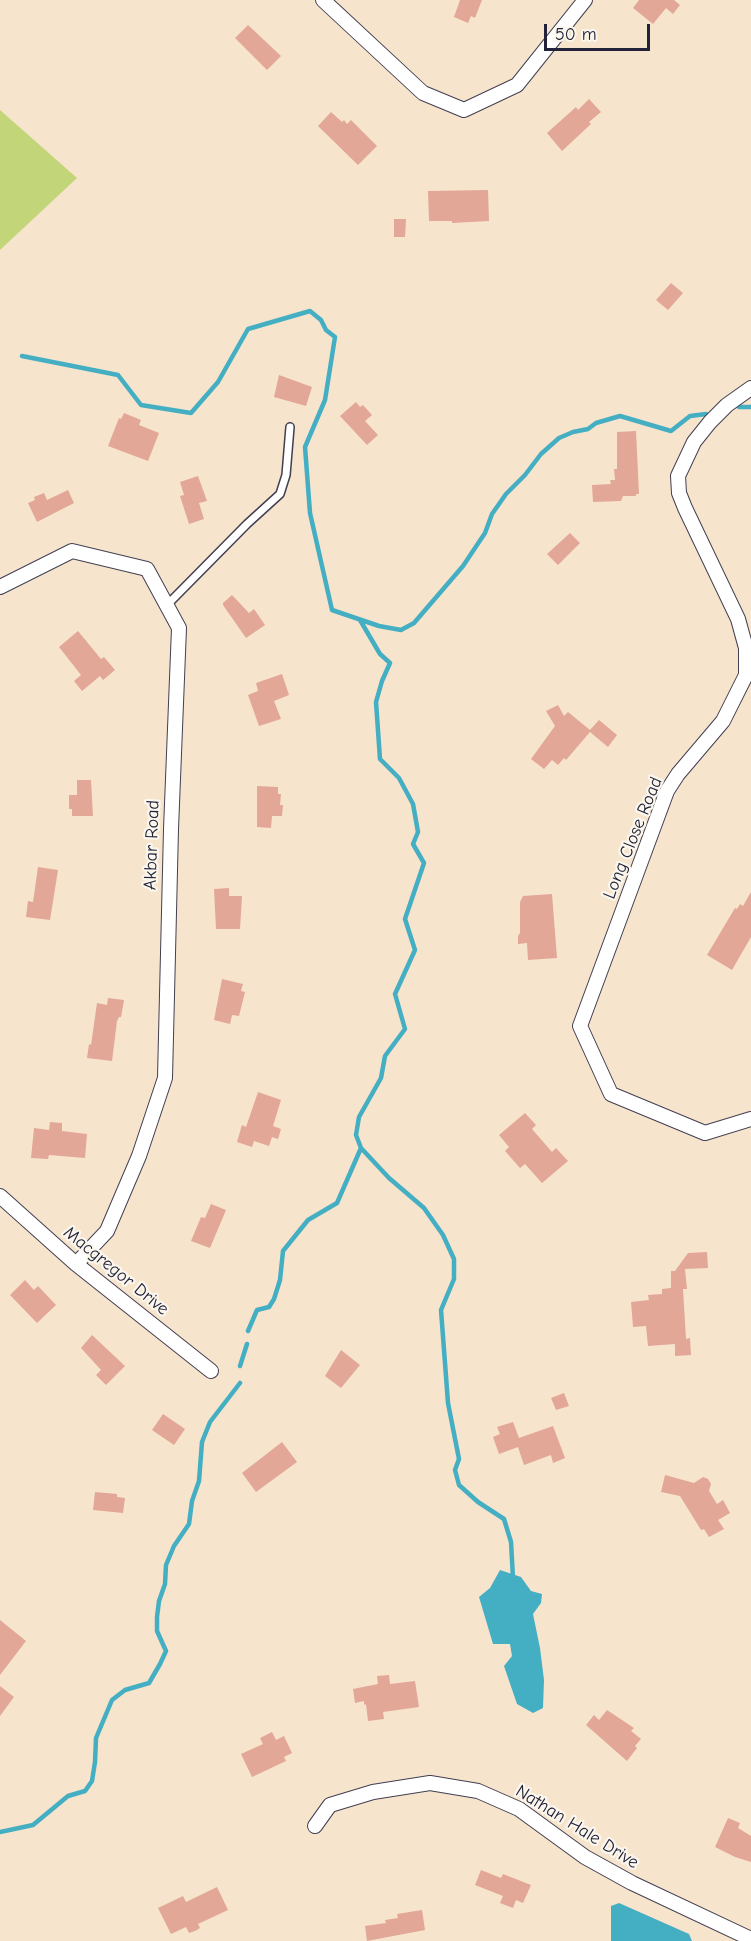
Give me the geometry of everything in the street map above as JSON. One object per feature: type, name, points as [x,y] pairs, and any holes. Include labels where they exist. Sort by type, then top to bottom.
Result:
[{"type":"street","points":[[323,0],[423,93],[464,110],[517,85],[585,0]]},
{"type":"street","name":"Long Close Road","points":[[751,388],[727,405],[710,422],[694,442],[678,476],[679,493],[685,508],[738,619],[746,648],[746,675],[723,721],[678,774],[667,791],[580,1026],[611,1094],[705,1133],[751,1119]]},
{"type":"street","name":"Akbar Road","points":[[0,587],[72,551],[147,569],[179,628],[170,838],[165,1078],[139,1156],[107,1231],[76,1264]]},
{"type":"street","name":"Macgregor Drive","points":[[0,1196],[76,1264],[211,1371]]},
{"type":"street","name":"Nathan Hale Drive","points":[[315,1826],[330,1805],[374,1792],[430,1783],[478,1791],[519,1809],[585,1857],[632,1883],[751,1939]]},
{"type":"lane","points":[[167,605],[280,494],[286,475],[290,427]]},
{"type":"green space","points":[[0,110],[77,178],[0,250]]},
{"type":"water","points":[[500,1570],[521,1577],[531,1591],[542,1594],[541,1603],[533,1614],[544,1680],[543,1708],[533,1713],[517,1704],[504,1666],[512,1656],[510,1644],[493,1644],[479,1597],[490,1588]]},
{"type":"water","points":[[619,1903],[689,1934],[692,1941],[611,1941],[611,1906]]},
{"type":"building","points":[[460,0],[482,0],[475,18],[471,16],[468,23],[454,17]]},
{"type":"building","points":[[639,0],[674,0],[680,5],[673,14],[666,8],[653,24],[633,8]]},
{"type":"building","points":[[248,25],[281,56],[267,70],[235,38]]},
{"type":"building","points":[[589,99],[601,112],[562,151],[547,133],[576,107],[578,110]]},
{"type":"building","points":[[331,112],[347,124],[351,120],[377,146],[358,165],[318,126]]},
{"type":"building","points":[[488,190],[489,221],[452,223],[452,221],[429,221],[428,191]]},
{"type":"building","points":[[394,219],[406,219],[405,237],[394,237]]},
{"type":"building","points":[[671,283],[683,293],[668,310],[656,300]]},
{"type":"building","points":[[279,375],[312,387],[306,406],[274,397]]},
{"type":"building","points":[[356,402],[360,407],[363,405],[372,415],[365,421],[378,435],[367,445],[340,416]]},
{"type":"building","points":[[124,413],[141,420],[139,425],[159,433],[148,461],[108,446],[119,418],[121,419]]},
{"type":"building","points":[[636,431],[639,494],[623,496],[621,501],[593,502],[592,485],[611,484],[610,480],[615,480],[617,432]]},
{"type":"building","points":[[198,476],[207,501],[199,503],[204,519],[189,524],[180,496],[184,495],[180,482]]},
{"type":"building","points":[[68,490],[74,503],[37,522],[28,503],[35,500],[34,497],[44,493],[47,500]]},
{"type":"building","points":[[570,533],[580,543],[558,565],[547,554]]},
{"type":"building","points":[[232,595],[249,613],[254,609],[265,625],[246,638],[223,605]]},
{"type":"building","points":[[78,631],[101,659],[104,657],[115,670],[103,680],[100,676],[82,691],[74,681],[81,675],[59,647]]},
{"type":"building","points":[[282,674],[289,695],[274,701],[281,719],[259,726],[248,695],[258,691],[256,683]]},
{"type":"building","points":[[558,705],[564,716],[568,712],[590,730],[599,720],[617,735],[608,747],[590,732],[566,760],[564,758],[558,765],[552,760],[544,769],[531,759],[555,726],[546,711]]},
{"type":"building","points":[[77,780],[91,780],[93,816],[72,816],[72,809],[69,809],[69,795],[77,795]]},
{"type":"building","points":[[257,786],[278,787],[278,794],[281,794],[282,816],[272,816],[271,828],[257,827]]},
{"type":"building","points":[[38,867],[58,870],[50,920],[26,917],[28,901],[33,902]]},
{"type":"building","points":[[229,888],[229,896],[242,896],[240,929],[216,929],[214,889]]},
{"type":"building","points":[[751,892],[751,937],[732,970],[707,955],[735,908],[737,909],[740,904],[743,906]]},
{"type":"building","points":[[552,894],[557,958],[528,960],[527,943],[518,944],[520,902],[523,896]]},
{"type":"building","points":[[222,979],[243,984],[241,991],[245,992],[239,1016],[232,1015],[230,1024],[214,1020]]},
{"type":"building","points":[[108,998],[124,1000],[121,1017],[117,1021],[112,1061],[87,1058],[97,1003],[107,1005]]},
{"type":"building","points":[[258,1092],[281,1100],[273,1126],[281,1129],[278,1139],[272,1137],[269,1146],[254,1141],[252,1147],[237,1142],[242,1125],[246,1127]]},
{"type":"building","points":[[525,1113],[536,1125],[532,1129],[552,1152],[556,1148],[568,1161],[542,1183],[525,1164],[520,1168],[505,1151],[509,1147],[499,1135]]},
{"type":"building","points":[[50,1122],[62,1123],[62,1131],[87,1134],[85,1158],[49,1155],[48,1159],[31,1158],[34,1128],[49,1130]]},
{"type":"building","points":[[211,1204],[226,1210],[210,1248],[191,1241],[201,1217],[205,1218]]},
{"type":"building","points":[[707,1252],[708,1268],[685,1269],[687,1289],[683,1289],[686,1339],[690,1338],[691,1355],[675,1356],[675,1344],[648,1346],[646,1326],[633,1327],[631,1302],[649,1300],[648,1295],[662,1294],[662,1289],[671,1288],[671,1271],[675,1271],[688,1253]]},
{"type":"building","points":[[25,1280],[34,1290],[38,1286],[56,1305],[37,1323],[10,1295]]},
{"type":"building","points":[[92,1335],[125,1366],[106,1385],[96,1375],[101,1370],[81,1348]]},
{"type":"building","points":[[341,1350],[360,1365],[341,1388],[325,1376]]},
{"type":"building","points":[[564,1393],[569,1406],[556,1410],[551,1398]]},
{"type":"building","points":[[163,1414],[185,1429],[174,1445],[152,1430]]},
{"type":"building","points":[[513,1422],[519,1438],[553,1426],[565,1458],[553,1463],[551,1455],[524,1465],[518,1447],[499,1454],[493,1437],[500,1434],[497,1427]]},
{"type":"building","points":[[282,1442],[297,1462],[256,1492],[242,1473]]},
{"type":"building","points":[[665,1475],[694,1483],[703,1477],[708,1479],[711,1484],[709,1491],[717,1504],[723,1500],[730,1513],[718,1520],[724,1529],[709,1537],[704,1529],[701,1530],[680,1496],[661,1492]]},
{"type":"building","points":[[95,1492],[117,1494],[117,1497],[125,1498],[123,1513],[93,1510]]},
{"type":"building","points":[[0,1620],[26,1641],[0,1675]]},
{"type":"building","points":[[389,1675],[390,1684],[415,1681],[419,1707],[383,1712],[384,1719],[368,1721],[366,1704],[364,1705],[364,1701],[355,1703],[353,1689],[378,1684],[377,1676]]},
{"type":"building","points":[[0,1686],[14,1697],[0,1716]]},
{"type":"building","points":[[607,1710],[634,1728],[631,1731],[641,1739],[627,1761],[586,1725],[594,1715],[599,1720]]},
{"type":"building","points":[[272,1732],[276,1740],[284,1736],[292,1753],[284,1757],[286,1761],[252,1777],[241,1754],[263,1744],[260,1738]]},
{"type":"building","points":[[728,1818],[740,1823],[738,1828],[751,1836],[751,1862],[715,1847]]},
{"type":"building","points":[[481,1870],[501,1878],[503,1874],[531,1885],[523,1903],[516,1900],[513,1908],[500,1903],[503,1896],[475,1885]]},
{"type":"building","points":[[217,1887],[228,1910],[198,1924],[200,1928],[195,1931],[189,1933],[186,1927],[171,1934],[158,1908],[183,1896],[186,1902]]},
{"type":"building","points":[[422,1910],[425,1930],[367,1941],[365,1926],[386,1923],[385,1920],[398,1918],[397,1914]]},
{"type":"waterway","points":[[22,356],[118,375],[141,405],[191,413],[218,382],[248,329],[310,311],[335,337],[325,400],[305,447],[310,513],[332,610],[379,626],[401,630],[414,623],[463,566],[485,533],[492,514],[506,494],[541,454],[559,438],[620,416],[671,431],[690,416],[706,414]]},
{"type":"waterway","points":[[739,407],[751,407]]},
{"type":"waterway","points":[[360,620],[380,654],[390,663],[376,702],[380,759],[399,778],[413,804],[418,832],[413,844],[424,863],[405,919],[415,950],[395,994],[405,1029],[385,1056],[381,1078],[359,1117],[356,1135],[361,1148],[389,1178],[424,1208],[443,1235],[454,1259],[454,1279],[441,1310],[448,1403],[459,1459],[455,1470],[459,1485],[478,1502],[504,1519],[511,1542],[513,1578]]},
{"type":"waterway","points":[[248,1331],[257,1310],[269,1307],[274,1299],[280,1280],[283,1251],[308,1220],[337,1203],[361,1148]]},
{"type":"waterway","points":[[240,1366],[247,1344]]},
{"type":"waterway","points":[[0,1832],[33,1825],[68,1796],[85,1791],[92,1781],[96,1738],[112,1700],[125,1690],[149,1683],[160,1664],[166,1651],[157,1631],[157,1617],[159,1601],[165,1584],[166,1565],[174,1546],[189,1524],[192,1501],[199,1481],[202,1442],[210,1422],[240,1383]]}]
